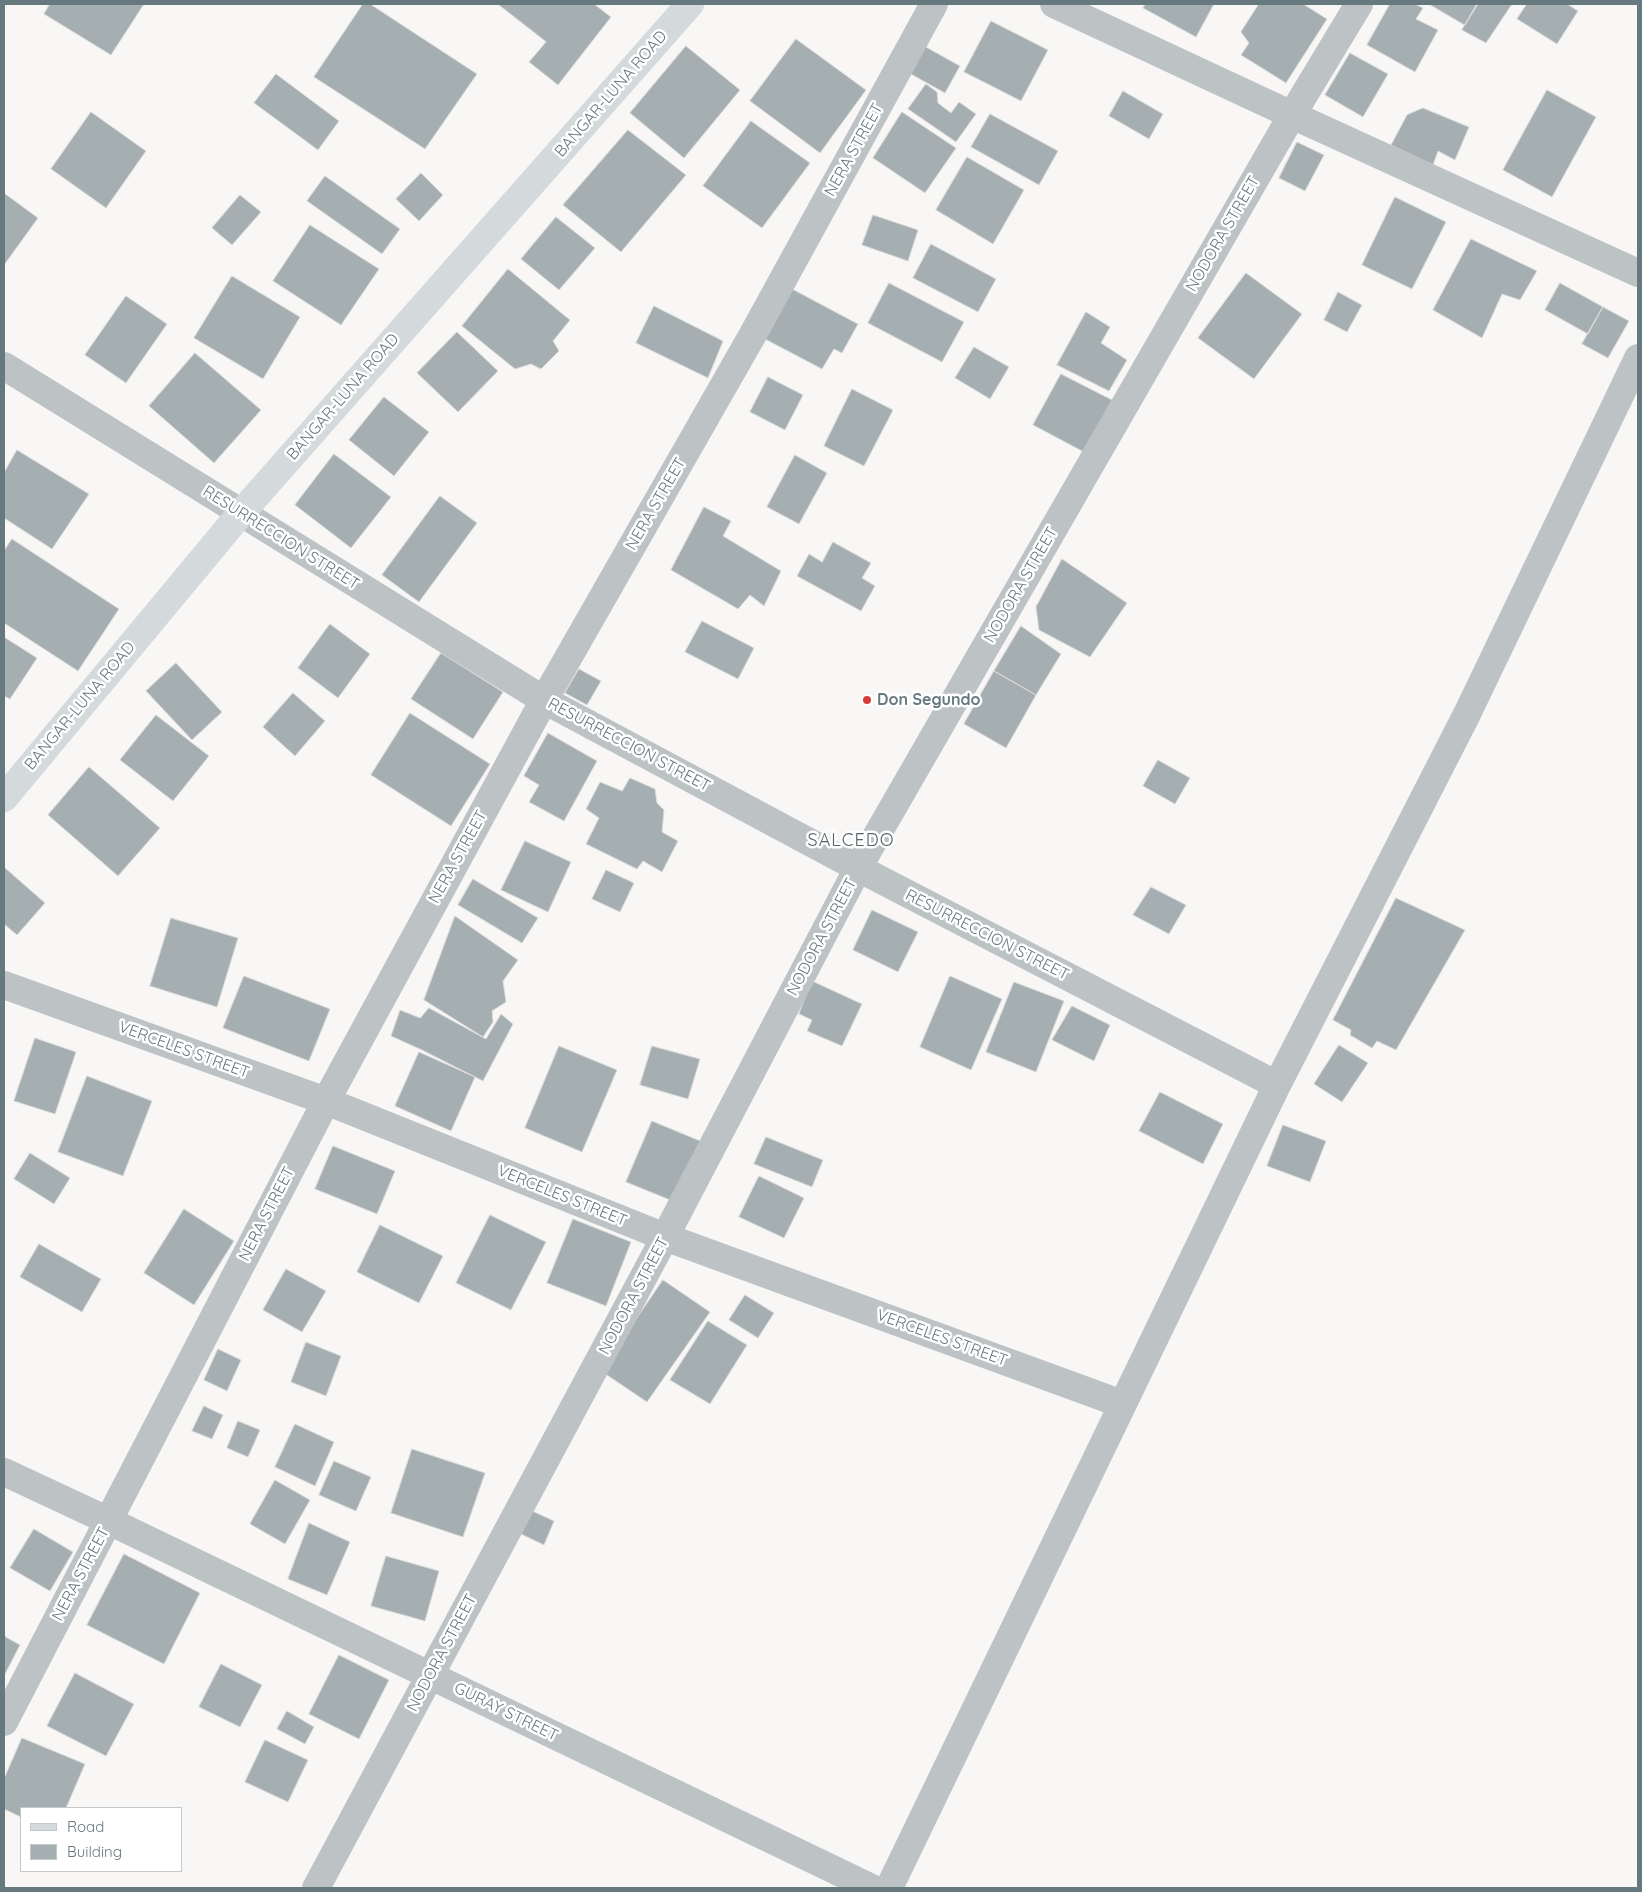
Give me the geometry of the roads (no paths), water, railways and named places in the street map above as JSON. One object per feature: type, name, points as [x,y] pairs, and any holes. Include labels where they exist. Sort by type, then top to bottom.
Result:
[{"type":"main road","name":"BANGAR-LUNA ROAD","points":[[4,798],[241,513],[690,4]]},
{"type":"street","name":"NERA STREET","points":[[4,1722],[326,1101],[544,700],[752,336],[934,4]]},
{"type":"street","points":[[1054,4],[1292,115],[1638,272]]},
{"type":"street","name":"NODORA STREET","points":[[316,1888],[665,1237],[858,868],[1292,115],[1359,4]]},
{"type":"street","points":[[889,1888],[1277,1085],[1467,714],[1638,358]]},
{"type":"street","name":"RESURRECCION STREET","points":[[4,366],[544,700],[858,868],[1277,1085]]},
{"type":"street","name":"VERCELES STREET","points":[[4,985],[326,1101],[665,1237],[1122,1404]]},
{"type":"street","name":"GURAY STREET","points":[[4,1472],[872,1888]]},
{"type":"place","name":"Don Segundo","points":[[867,700]]},
{"type":"district","name":"SALCEDO","points":[[851,841]]}]
